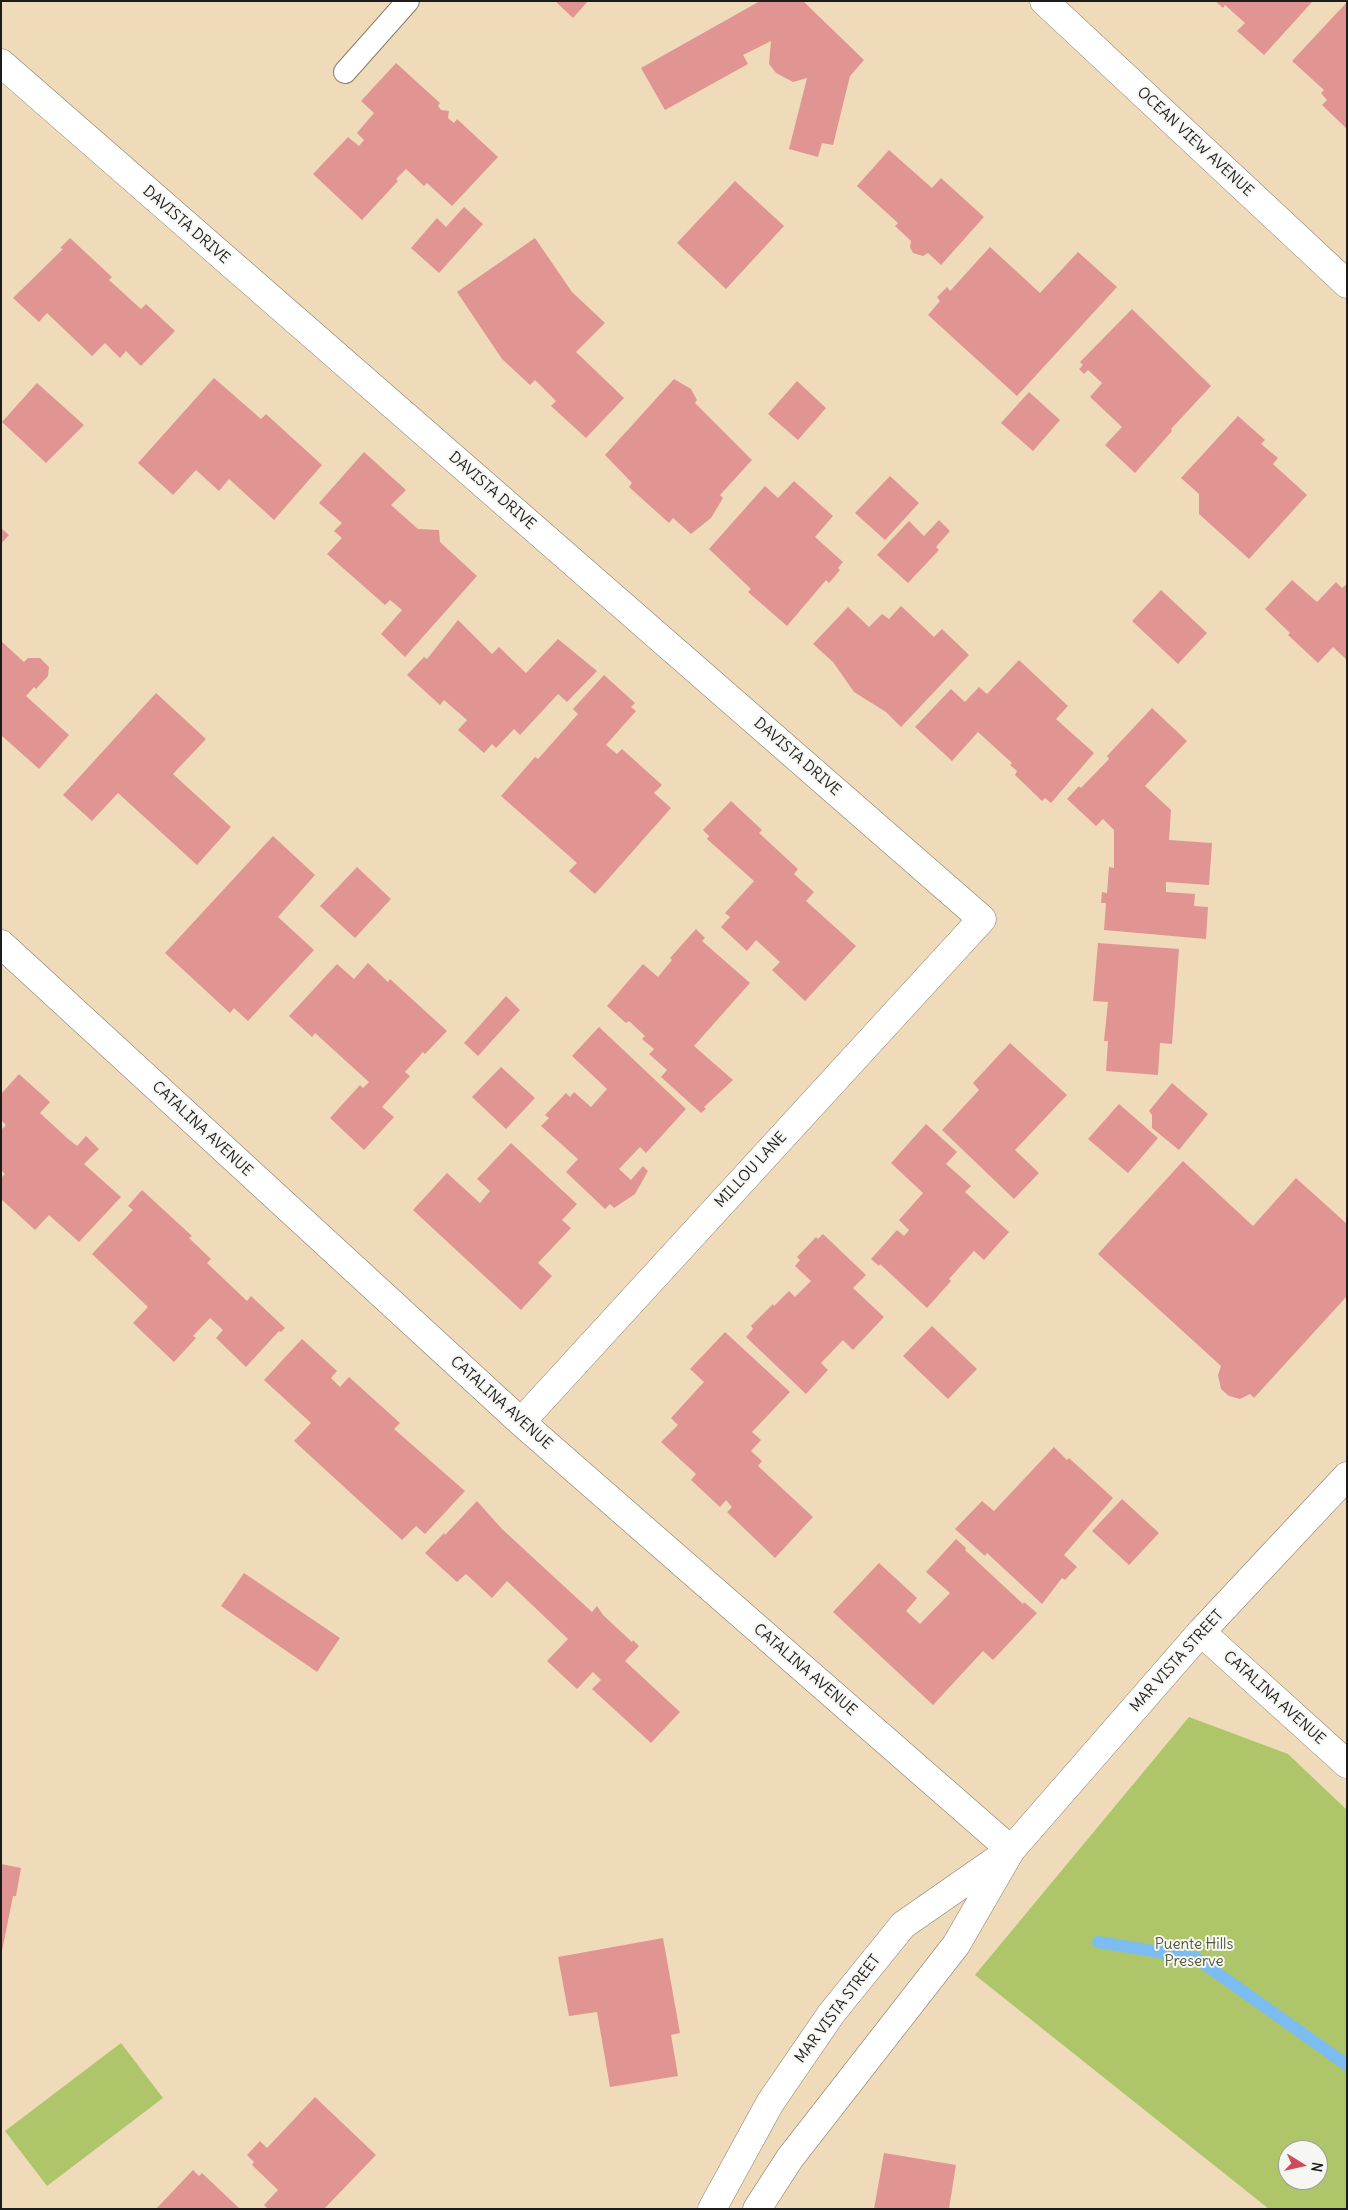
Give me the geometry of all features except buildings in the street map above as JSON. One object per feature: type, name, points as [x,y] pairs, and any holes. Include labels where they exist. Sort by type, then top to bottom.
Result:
[{"type":"street","name":"OCEAN VIEW AVENUE","points":[[1044,1],[1347,284]]},
{"type":"street","name":"DAVISTA DRIVE","points":[[1,63],[982,919]]},
{"type":"street","name":"MILLOU LANE","points":[[521,1422],[982,919]]},
{"type":"street","name":"CATALINA AVENUE","points":[[1,944],[521,1422],[1011,1850]]},
{"type":"street","name":"MAR VISTA STREET","points":[[757,2209],[790,2158],[956,1945],[1011,1850],[1202,1632],[1347,1476]]},
{"type":"street","name":"CATALINA AVENUE","points":[[1202,1632],[1347,1764]]},
{"type":"street","name":"MAR VISTA STREET","points":[[712,2209],[770,2103],[831,2014],[903,1924],[1011,1850]]},
{"type":"lane","points":[[345,72],[408,1]]},
{"type":"green space","name":"Puente Hills Preserve","points":[[1189,1717],[1288,1754],[1347,1810],[1347,2209],[1269,2209],[975,1975]]},
{"type":"green space","points":[[121,2043],[163,2098],[47,2186],[5,2131]]},
{"type":"waterway","points":[[1098,1942],[1196,1958],[1347,2065]]}]
